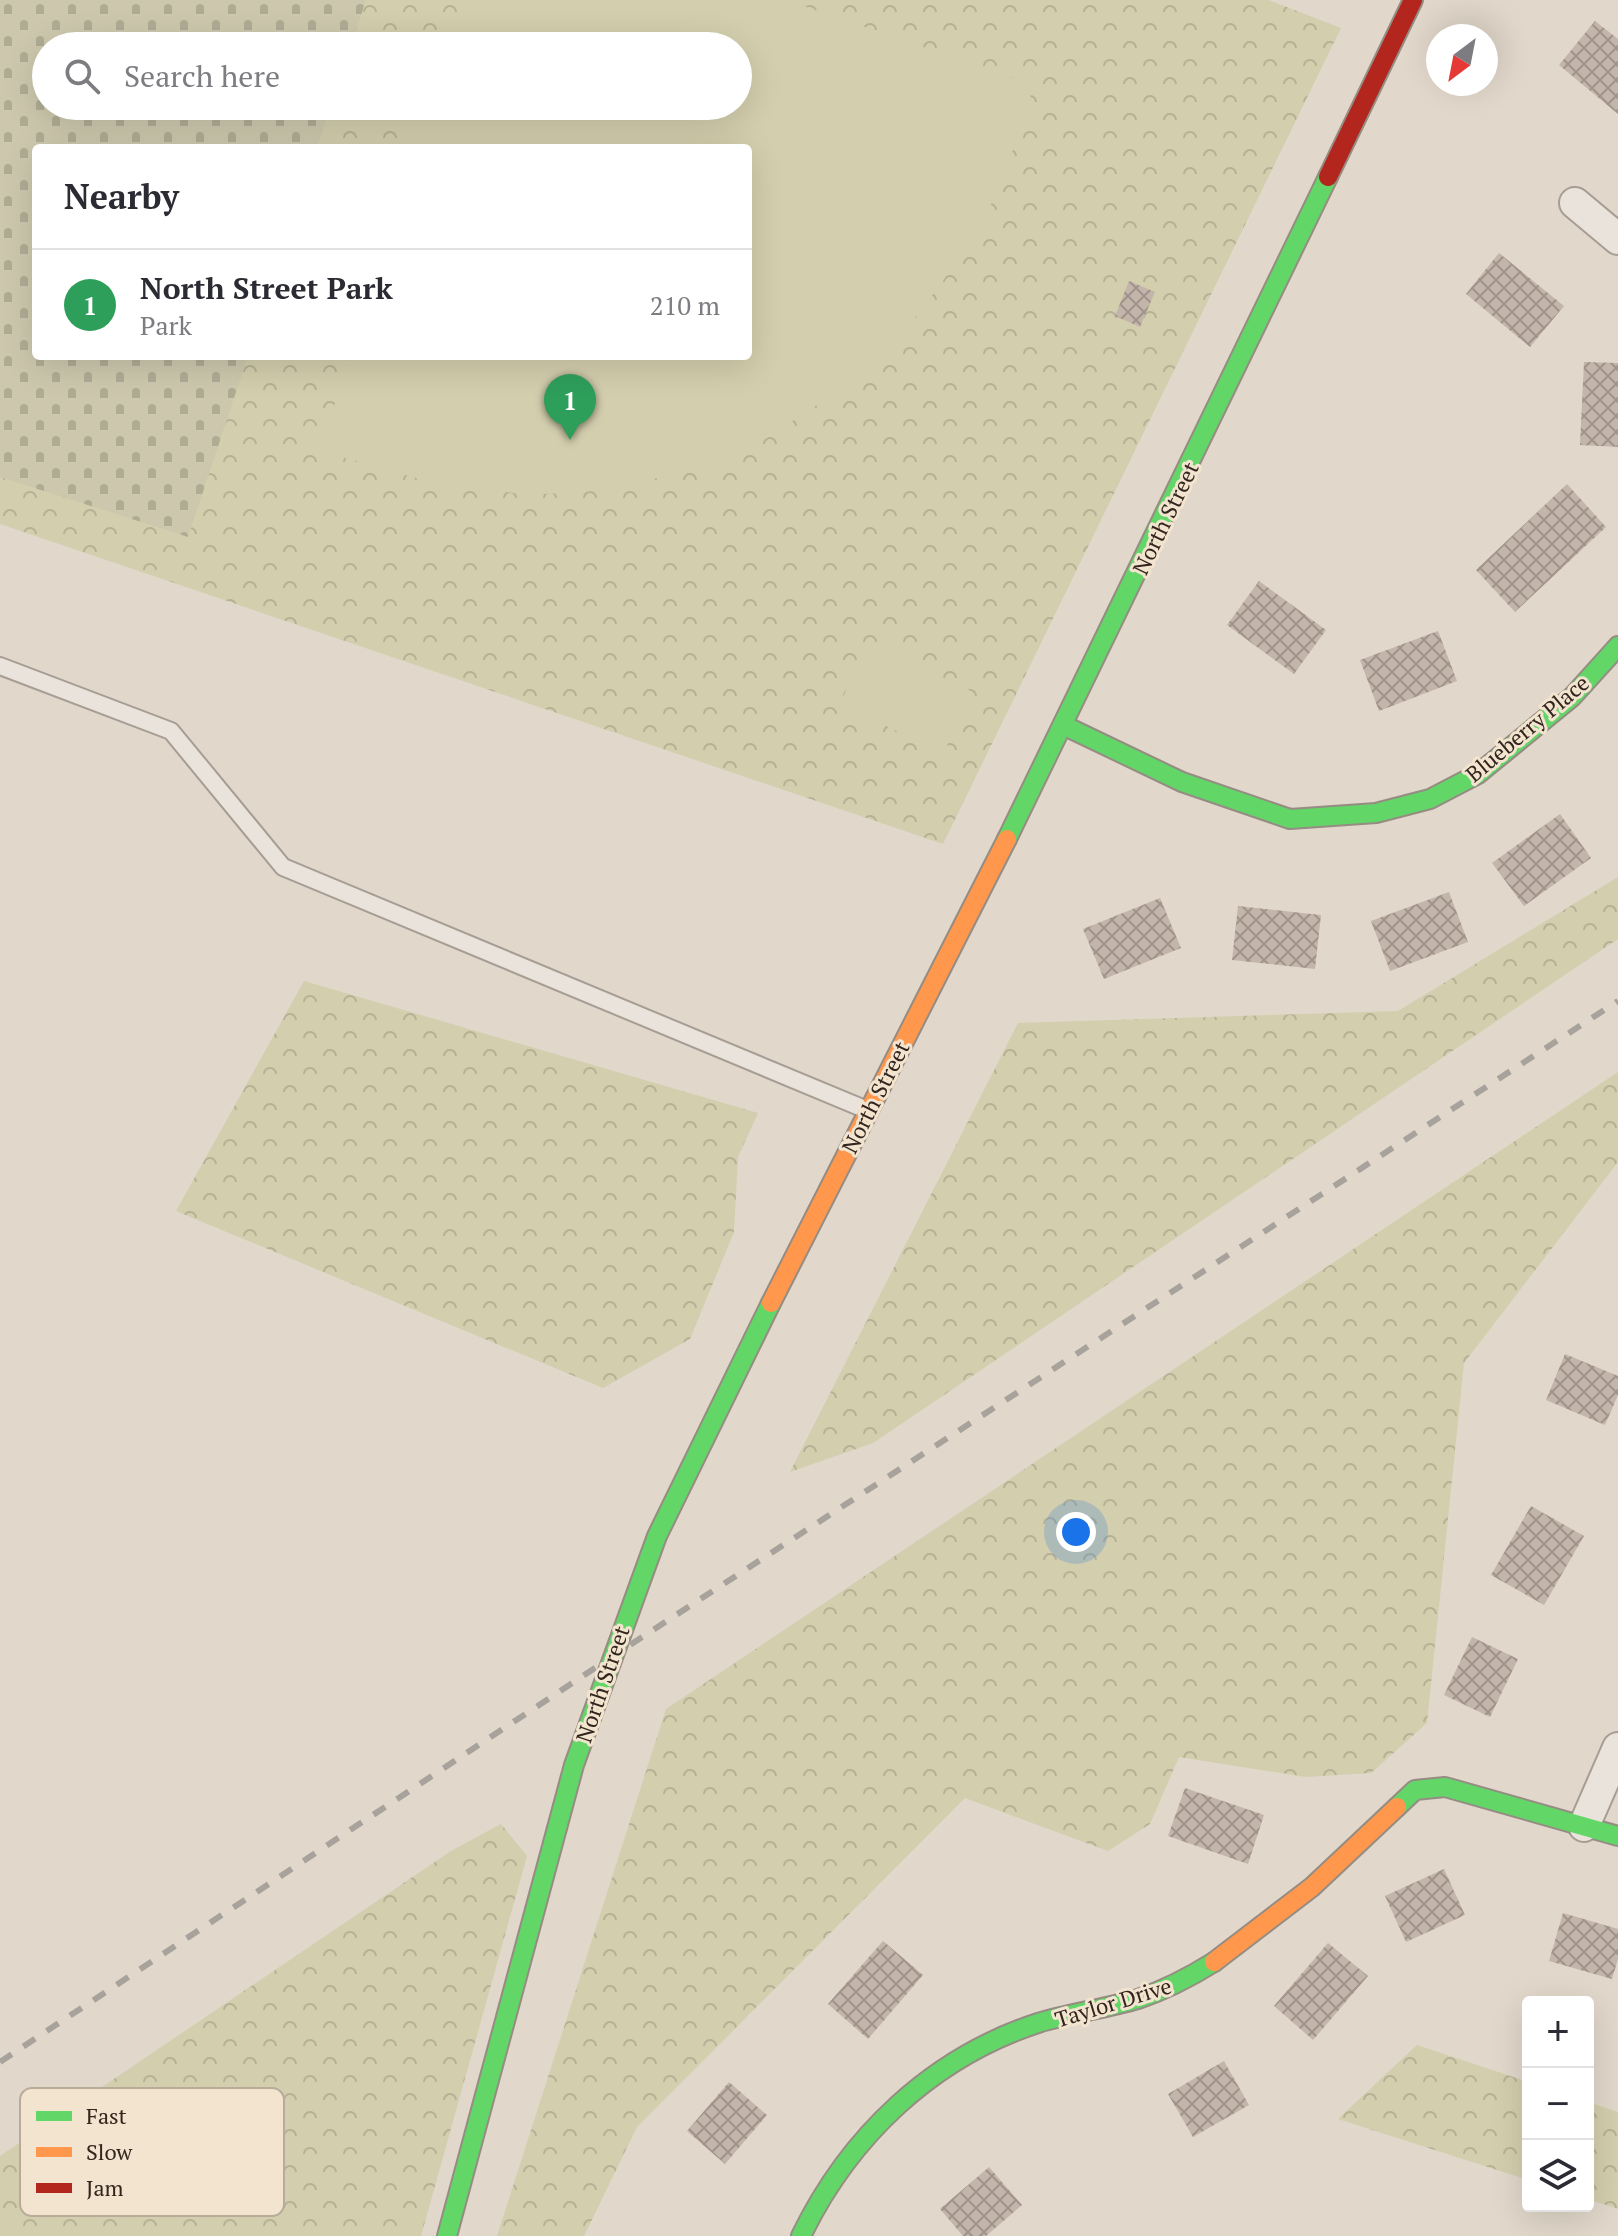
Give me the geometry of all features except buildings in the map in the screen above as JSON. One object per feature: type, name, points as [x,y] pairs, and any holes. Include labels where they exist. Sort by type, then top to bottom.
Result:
[{"type":"street","name":"North Street","points":[[447,2236],[574,1765],[610,1658],[657,1536],[1065,726],[1413,0]]},
{"type":"street","points":[[1575,203],[1618,239]]},
{"type":"street","name":"Blueberry Place","points":[[1065,726],[1182,782],[1290,819],[1376,813],[1430,799],[1478,774],[1572,697],[1618,646]]},
{"type":"street","points":[[1584,1826],[1618,1748]]},
{"type":"street","name":"Taylor Drive","points":[[801,2236],[820,2197],[849,2154],[884,2116],[944,2067],[990,2042],[1038,2023],[1138,1999],[1187,1979],[1231,1952],[1312,1887],[1415,1790],[1445,1787],[1618,1836]]},
{"type":"lane","points":[[0,666],[171,731],[283,867],[869,1110]]},
{"type":"green space","points":[[0,0],[1269,0],[1341,28],[943,844],[0,524]]},
{"type":"green space","points":[[0,0],[366,0],[356,32],[32,32],[32,120],[326,120],[318,144],[32,144],[32,360],[247,360],[188,537],[0,477]]},
{"type":"green space","points":[[461,0],[786,0],[1034,85],[1008,165],[979,232],[913,321],[832,395],[738,457],[611,490],[528,495],[430,482],[320,451],[349,360],[752,360],[752,144],[416,144],[424,120],[752,120],[752,32],[451,32]]},
{"type":"green space","points":[[870,642],[973,692],[943,754],[840,703]]},
{"type":"green space","points":[[1618,877],[1618,939],[873,1443],[790,1472],[1018,1023],[1398,1011]]},
{"type":"green space","points":[[304,981],[758,1113],[738,1157],[734,1232],[690,1339],[603,1388],[176,1211]]},
{"type":"green space","points":[[1618,1072],[1618,1162],[1464,1363],[1427,1723],[1371,1773],[1306,1777],[1179,1757],[1150,1824],[1108,1851],[965,1798],[637,2127],[584,2236],[497,2236],[666,1709]]},
{"type":"green space","points":[[501,1824],[527,1856],[421,2236],[0,2236],[0,2156],[20,2142],[20,2216],[284,2216],[284,2088],[101,2088],[451,1851]]},
{"type":"green space","points":[[1417,2045],[1522,2080],[1522,2178],[1338,2119]]},
{"type":"green space","points":[[1594,2104],[1618,2112],[1618,2209],[1594,2201]]},
{"type":"railway","points":[[0,2062],[610,1658],[1618,1001]]},
{"type":"traffic: fast","points":[[1007,839],[1328,177]]},
{"type":"traffic: fast","points":[[1065,726],[1182,782],[1290,819],[1376,813],[1430,799],[1478,774],[1572,697],[1618,646]]},
{"type":"traffic: fast","points":[[447,2236],[574,1765],[657,1536],[771,1303]]},
{"type":"traffic: fast","points":[[1397,1807],[1415,1790],[1445,1787],[1618,1836]]},
{"type":"traffic: fast","points":[[801,2236],[843,2166],[869,2134],[897,2106],[963,2057],[999,2038],[1038,2023],[1148,1995],[1214,1962]]},
{"type":"traffic: slow","points":[[771,1303],[1007,839]]},
{"type":"traffic: slow","points":[[1214,1962],[1312,1887],[1397,1807]]},
{"type":"traffic: jam","points":[[1328,177],[1413,0]]},
{"type":"place","name":"North Street Park","points":[[570,440]]}]
